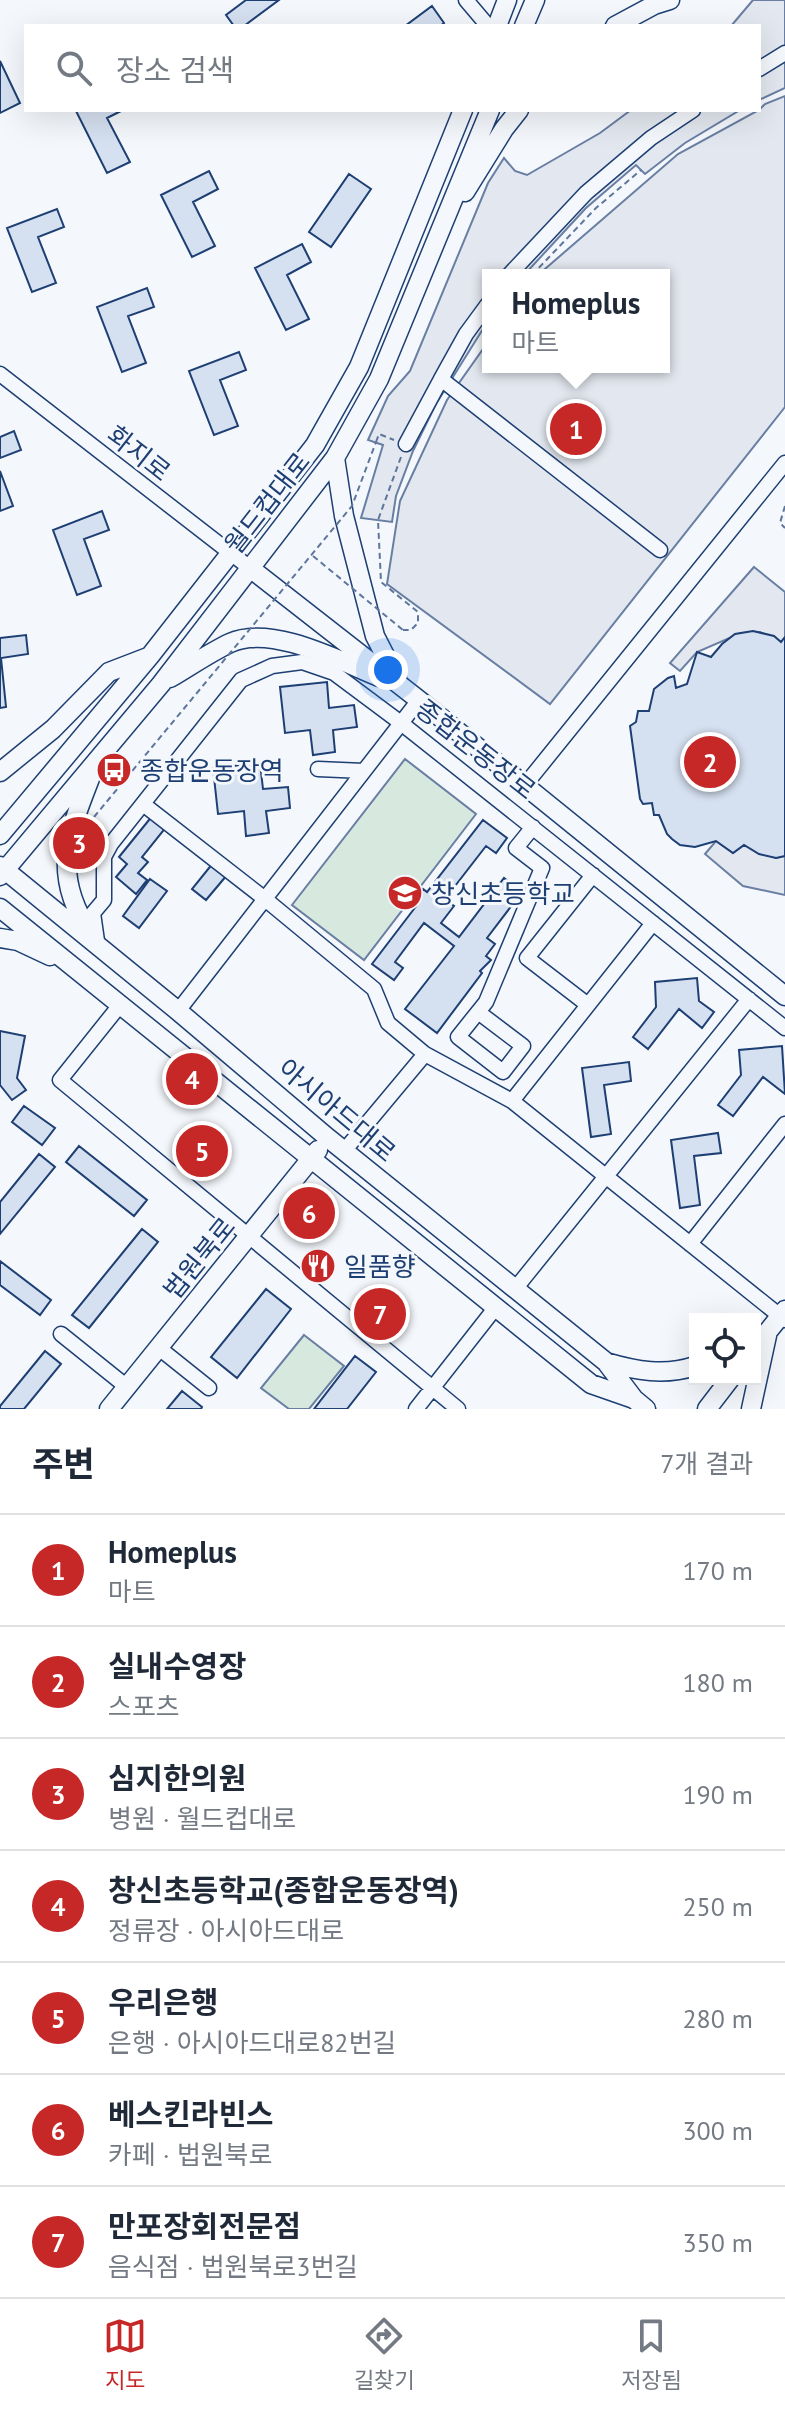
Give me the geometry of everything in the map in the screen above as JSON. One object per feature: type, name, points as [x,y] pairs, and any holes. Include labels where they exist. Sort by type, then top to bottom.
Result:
[{"type":"main road","points":[[498,24],[507,0]]},
{"type":"main road","points":[[526,24],[535,0]]},
{"type":"main road","points":[[619,24],[670,0]]},
{"type":"main road","name":"월드컵대로","points":[[0,835],[150,656],[315,445],[359,367],[462,112]]},
{"type":"main road","name":"월드컵대로","points":[[2,871],[161,684],[335,458],[379,379],[489,112]]},
{"type":"main road","points":[[442,228],[517,112]]},
{"type":"main road","points":[[335,458],[344,516],[375,636],[400,685]]},
{"type":"main road","name":"종합운동장로","points":[[250,568],[419,700],[785,996]]},
{"type":"main road","points":[[161,684],[232,642],[255,637],[308,648],[400,685]]},
{"type":"main road","points":[[0,772],[53,729],[109,672],[150,656]]},
{"type":"main road","points":[[98,758],[66,848],[68,875],[77,911],[98,946]]},
{"type":"main road","name":"아시아드대로","points":[[2,871],[606,1362],[640,1404]]},
{"type":"main road","name":"아시아드대로","points":[[0,908],[591,1384],[640,1404]]},
{"type":"main road","points":[[0,938],[18,941],[77,969]]},
{"type":"main road","name":"법원북로","points":[[109,1409],[328,1138]]},
{"type":"main road","points":[[761,1340],[775,1323]]},
{"type":"main road","points":[[751,1409],[775,1323]]},
{"type":"main road","points":[[606,1362],[665,1373],[689,1367]]},
{"type":"main road","points":[[707,1409],[725,1385]]},
{"type":"street","points":[[466,0],[486,24]]},
{"type":"street","points":[[761,68],[785,53]]},
{"type":"street","points":[[515,269],[586,193],[651,138],[690,112]]},
{"type":"street","points":[[406,444],[466,334],[482,312]]},
{"type":"street","name":"화지로","points":[[0,374],[250,568]]},
{"type":"street","points":[[441,379],[660,550]]},
{"type":"street","points":[[525,785],[785,463]]},
{"type":"street","name":"종합운동장로","points":[[98,946],[93,913],[104,900],[104,857],[111,844],[241,680],[272,666],[302,662],[334,673],[401,723],[785,1028]]},
{"type":"street","points":[[178,1011],[419,700]]},
{"type":"street","points":[[318,769],[364,771]]},
{"type":"street","points":[[143,804],[374,989],[388,1023],[425,1054],[512,1101],[690,1244],[775,1323]]},
{"type":"street","points":[[478,1012],[523,1046],[503,1072],[458,1037],[478,1012],[486,1002],[542,868],[516,848],[533,827]]},
{"type":"street","points":[[588,1005],[527,958],[593,875]]},
{"type":"street","points":[[512,1101],[653,923]]},
{"type":"street","points":[[515,1289],[749,999]]},
{"type":"street","points":[[120,1005],[60,1080],[458,1409]]},
{"type":"street","points":[[344,1151],[425,1054]]},
{"type":"street","points":[[690,1244],[785,1124]]},
{"type":"street","points":[[416,1409],[496,1307]]},
{"type":"street","points":[[61,1334],[127,1387]]},
{"type":"street","points":[[159,1348],[209,1388]]},
{"type":"path","points":[[538,269],[596,208],[641,170]]},
{"type":"path","points":[[94,817],[352,506],[379,434],[406,444],[378,520],[381,582],[418,612],[418,623],[411,630],[403,630],[312,555]]},
{"type":"path","points":[[785,506],[780,523],[785,528]]},
{"type":"shaded area","points":[[753,0],[785,0],[785,88],[761,99],[761,24],[733,24]]},
{"type":"shaded area","points":[[785,96],[785,407],[550,704],[387,584],[400,501],[447,400],[482,350],[482,373],[670,373],[670,269],[545,269],[678,154],[755,112],[761,112],[765,104]]},
{"type":"shaded area","points":[[628,112],[737,112],[685,143],[645,174],[636,165],[586,208],[530,269],[482,269],[482,331],[436,404],[413,451],[396,496],[392,522],[361,518],[383,445],[368,440],[388,396],[410,371],[488,183],[504,158],[515,171],[527,175],[600,133]]},
{"type":"shaded area","points":[[754,567],[785,592],[785,637],[781,642],[760,632],[741,633],[697,652],[680,671],[670,663]]},
{"type":"shaded area","points":[[405,759],[476,814],[364,960],[292,905]]},
{"type":"shaded area","points":[[716,841],[733,853],[744,845],[776,858],[785,856],[785,895],[743,886],[705,854]]},
{"type":"shaded area","points":[[304,1335],[344,1366],[309,1409],[289,1409],[261,1388]]},
{"type":"building","points":[[246,0],[279,0],[247,24],[233,24],[226,15]]},
{"type":"building","points":[[432,6],[444,23],[443,24],[408,24]]},
{"type":"building","points":[[0,61],[20,103],[0,113]]},
{"type":"building","points":[[76,112],[119,112],[107,118],[130,162],[107,173]]},
{"type":"building","points":[[209,171],[218,189],[193,202],[215,246],[192,257],[161,195]]},
{"type":"building","points":[[349,174],[371,189],[331,247],[309,232]]},
{"type":"building","points":[[57,209],[64,227],[38,237],[56,283],[32,292],[7,228]]},
{"type":"building","points":[[302,244],[311,262],[287,275],[309,319],[286,330],[255,268]]},
{"type":"building","points":[[147,288],[154,307],[128,316],[146,363],[122,372],[97,307]]},
{"type":"building","points":[[239,352],[246,370],[220,380],[238,426],[214,435],[189,371]]},
{"type":"building","points":[[14,431],[21,450],[0,458],[0,437]]},
{"type":"building","points":[[0,471],[13,506],[0,511]]},
{"type":"building","points":[[102,511],[109,530],[84,539],[101,586],[77,595],[53,530]]},
{"type":"building","points":[[753,631],[774,636],[781,642],[785,637],[785,856],[776,858],[759,854],[744,845],[733,853],[716,841],[695,847],[680,845],[672,839],[659,815],[654,815],[652,803],[643,804],[640,799],[630,726],[636,722],[638,711],[649,711],[654,689],[668,678],[674,676],[676,688],[687,684],[697,652],[711,657],[735,634]]},
{"type":"building","points":[[26,635],[28,654],[1,658],[6,707],[0,708],[0,638]]},
{"type":"building","points":[[327,682],[329,708],[354,705],[357,727],[333,730],[335,752],[313,755],[310,730],[285,733],[280,687]]},
{"type":"building","points":[[260,763],[263,789],[288,787],[290,808],[266,811],[269,833],[246,836],[244,811],[218,814],[213,768]]},
{"type":"building","points":[[153,815],[167,826],[142,857],[148,862],[138,873],[147,880],[136,894],[116,877],[127,864],[119,857]]},
{"type":"building","points":[[483,820],[507,838],[496,853],[486,846],[445,899],[454,906],[441,923],[459,937],[504,878],[522,892],[487,938],[495,944],[486,956],[491,960],[437,1033],[405,1009],[454,946],[424,923],[395,962],[403,968],[394,980],[372,964],[417,905],[413,902],[423,889],[427,892]]},
{"type":"building","points":[[213,863],[227,875],[206,900],[192,889]]},
{"type":"building","points":[[150,879],[167,891],[139,928],[123,916]]},
{"type":"building","points":[[697,978],[699,1001],[714,1012],[702,1028],[679,1009],[648,1049],[633,1037],[656,1007],[655,982]]},
{"type":"building","points":[[0,1031],[25,1036],[17,1078],[26,1090],[12,1100],[0,1085]]},
{"type":"building","points":[[782,1046],[785,1094],[763,1077],[733,1116],[718,1105],[741,1075],[739,1050]]},
{"type":"building","points":[[629,1062],[631,1081],[604,1085],[611,1134],[591,1137],[582,1068]]},
{"type":"building","points":[[24,1106],[55,1128],[42,1145],[12,1122]]},
{"type":"building","points":[[718,1133],[721,1153],[694,1156],[700,1205],[680,1208],[671,1140]]},
{"type":"building","points":[[79,1146],[147,1200],[134,1216],[66,1162]]},
{"type":"building","points":[[39,1154],[55,1167],[0,1234],[0,1202]]},
{"type":"building","points":[[142,1229],[158,1242],[89,1328],[72,1315]]},
{"type":"building","points":[[0,1261],[51,1300],[40,1315],[0,1285]]},
{"type":"building","points":[[266,1289],[291,1309],[237,1378],[211,1357]]},
{"type":"building","points":[[45,1351],[61,1364],[24,1409],[0,1409],[0,1406]]},
{"type":"building","points":[[355,1356],[376,1372],[347,1409],[314,1409]]},
{"type":"building","points":[[182,1391],[202,1407],[201,1409],[167,1409]]},
{"type":"place","name":"Homeplus","points":[[576,429]]},
{"type":"place","name":"실내수영장","points":[[710,762]]},
{"type":"place","name":"종합운동장역","points":[[114,770]]},
{"type":"place","name":"심지한의원","points":[[79,843]]},
{"type":"place","name":"창신초등학교","points":[[405,893]]},
{"type":"place","name":"창신초등학교(종합운동장역)","points":[[192,1079]]},
{"type":"place","name":"우리은행","points":[[202,1151]]},
{"type":"place","name":"베스킨라빈스","points":[[309,1213]]},
{"type":"place","name":"일품향","points":[[318,1266]]},
{"type":"place","name":"만포장회전문점","points":[[380,1314]]}]
